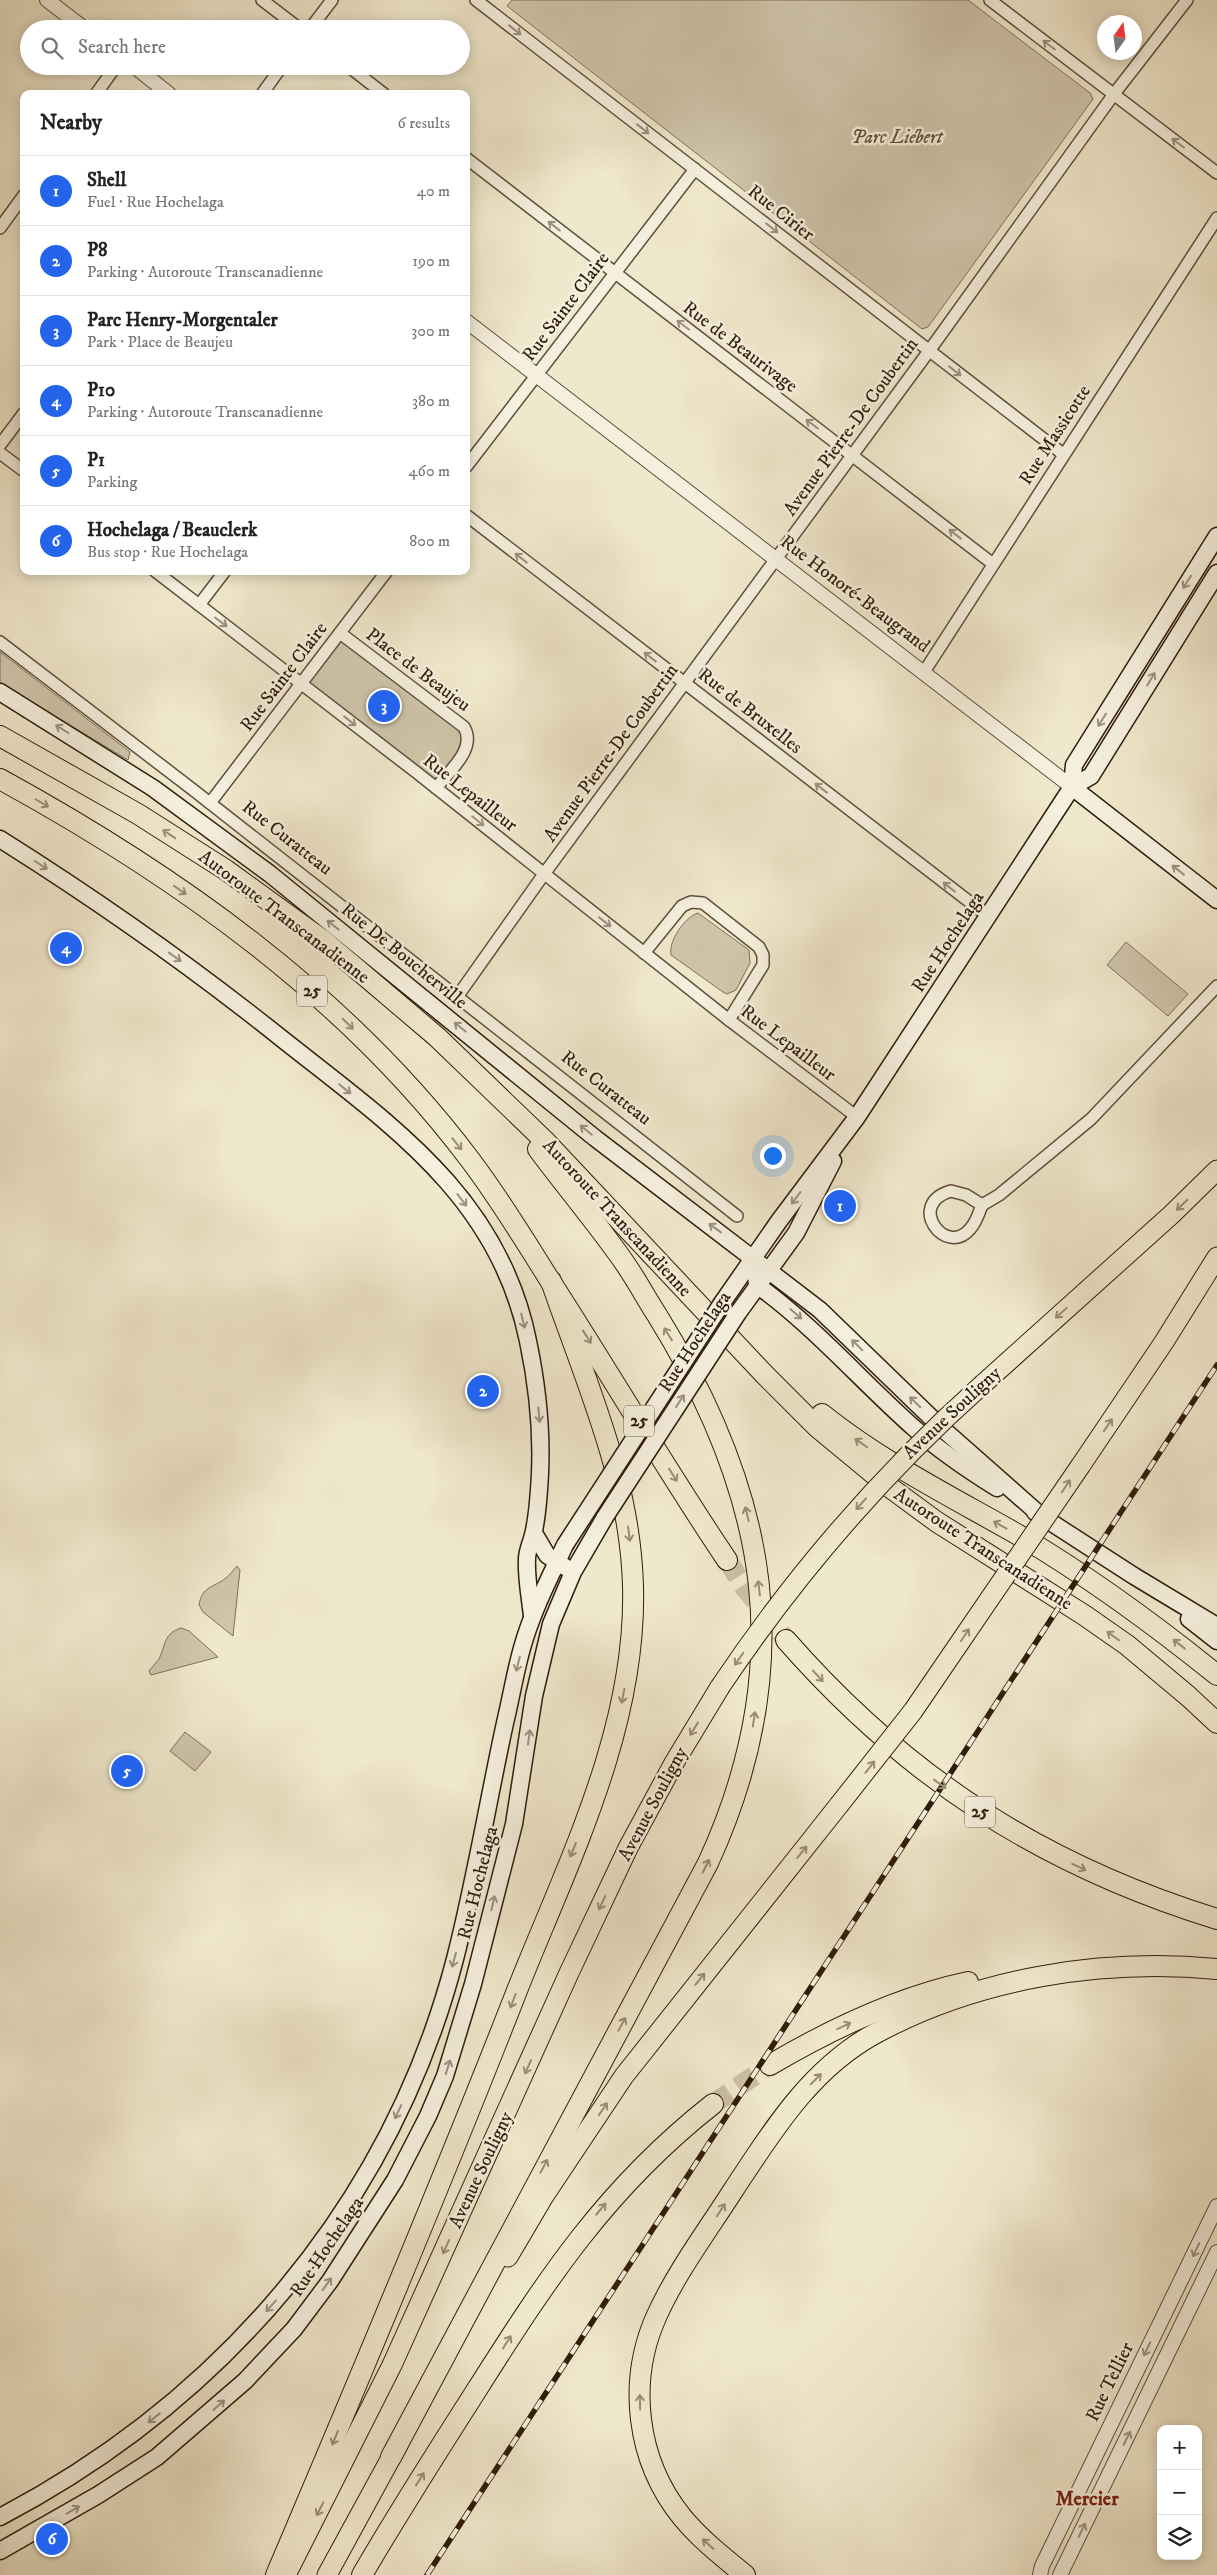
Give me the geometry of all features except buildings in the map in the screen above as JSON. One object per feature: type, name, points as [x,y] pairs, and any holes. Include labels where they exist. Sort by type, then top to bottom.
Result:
[{"type":"highway","name":"Autoroute Transcanadienne","points":[[0,736],[138,814],[268,901],[361,972],[437,1038],[581,1178],[817,1427],[892,1489],[980,1552],[1084,1615],[1127,1645],[1174,1683],[1217,1723]]},
{"type":"highway","name":"Autoroute Transcanadienne","points":[[0,779],[78,824],[179,890],[255,944],[319,997],[379,1054],[444,1128],[490,1187],[727,1560]]},
{"type":"highway","points":[[327,2575],[542,2170],[684,1910],[724,1826],[744,1767],[758,1692],[762,1626],[752,1534],[742,1493],[728,1452],[693,1375],[625,1262],[500,1098]]},
{"type":"highway","name":"Avenue Souligny","points":[[286,2575],[392,2365],[624,1856],[670,1770],[720,1687],[775,1610],[841,1526],[918,1444],[1171,1215],[1217,1170]]},
{"type":"highway","points":[[391,2457],[544,2196],[624,2076],[913,1711],[1164,1342],[1217,1257]]},
{"type":"highway","points":[[276,2575],[386,2317],[507,2018],[597,1786],[622,1699],[630,1646],[633,1607],[627,1518],[610,1446],[551,1281]]},
{"type":"highway","points":[[699,1304],[806,1401],[848,1434],[912,1475],[1022,1537],[1082,1575],[1134,1610],[1217,1675]]},
{"type":"highway","name":"25","points":[[786,1640],[841,1700],[881,1737],[911,1762],[981,1812],[1031,1842],[1083,1868],[1137,1892],[1217,1919]]},
{"type":"highway","points":[[770,2065],[856,2021],[907,2000],[970,1982],[1034,1970],[1102,1963],[1171,1963],[1217,1968]]},
{"type":"highway","points":[[746,2575],[692,2528],[662,2487],[644,2437],[640,2384],[650,2332],[665,2298],[784,2114],[812,2082],[859,2043],[911,2016],[950,2001],[1009,1984],[1088,1970],[1144,1967],[1217,1968]]},
{"type":"highway","points":[[362,2575],[394,2520],[524,2316],[575,2242],[607,2202],[641,2167],[668,2141],[713,2104]]},
{"type":"main road","name":"Rue Hochelaga","points":[[1072,787],[1074,765],[1156,631],[1216,540]]},
{"type":"main road","name":"Rue Hochelaga","points":[[0,2517],[61,2484],[102,2457],[197,2383],[284,2291],[342,2213],[361,2183],[411,2085],[447,1985],[465,1918],[518,1664],[532,1618],[565,1545],[722,1303],[856,1117],[1072,787],[1091,776],[1217,574]]},
{"type":"main road","points":[[1156,631],[1173,642]]},
{"type":"main road","name":"Rue De Boucherville","points":[[0,692],[96,750],[207,826],[391,970],[595,1138],[768,1270]]},
{"type":"main road","name":"Rue Honoré-Beaugrand","points":[[1072,787],[1217,900]]},
{"type":"main road","points":[[0,839],[129,924],[246,1010],[408,1140],[440,1172],[482,1228],[508,1276],[527,1338],[540,1429],[540,1472],[534,1533],[527,1563],[532,1618]]},
{"type":"main road","name":"Rue Hochelaga","points":[[0,2551],[98,2495],[157,2457],[245,2381],[294,2329],[336,2272],[395,2180],[428,2116],[456,2044],[514,1824],[543,1655],[556,1610],[581,1556],[738,1313],[796,1233],[856,1117]]},
{"type":"main road","points":[[754,1258],[757,1285],[806,1323],[906,1421],[946,1455],[1134,1576],[1217,1626]]},
{"type":"main road","points":[[768,1270],[820,1310],[945,1431],[1039,1514]]},
{"type":"main road","points":[[534,1533],[544,1552],[573,1572]]},
{"type":"main road","points":[[1134,1576],[1217,1641]]},
{"type":"street","points":[[47,0],[73,20]]},
{"type":"street","points":[[262,0],[288,20]]},
{"type":"street","points":[[317,20],[332,0]]},
{"type":"street","name":"Rue Cirier","points":[[476,0],[1063,454]]},
{"type":"street","points":[[990,0],[1217,172]]},
{"type":"street","name":"Avenue Pierre-De Coubertin","points":[[457,997],[544,874],[929,350],[1114,94],[1187,0]]},
{"type":"street","points":[[99,90],[110,75]]},
{"type":"street","points":[[146,75],[165,90]]},
{"type":"street","points":[[265,90],[276,75]]},
{"type":"street","points":[[360,75],[379,90]]},
{"type":"street","name":"Rue de Beaurivage","points":[[470,161],[993,564]]},
{"type":"street","name":"Rue Sainte Claire","points":[[470,462],[695,169]]},
{"type":"street","points":[[0,228],[20,200]]},
{"type":"street","name":"Rue Massicotte","points":[[924,672],[1217,218]]},
{"type":"street","name":"Rue Honoré-Beaugrand","points":[[470,324],[1072,787]]},
{"type":"street","points":[[0,445],[20,418]]},
{"type":"street","points":[[0,453],[20,468]]},
{"type":"street","name":"Rue de Bruxelles","points":[[470,518],[988,916]]},
{"type":"street","name":"Rue Lepailleur","points":[[159,575],[436,788],[729,1020],[856,1117]]},
{"type":"street","points":[[199,605],[222,575]]},
{"type":"street","name":"Rue Sainte Claire","points":[[210,803],[384,575]]},
{"type":"street","name":"Place de Beaujeu","points":[[340,633],[464,727],[470,736],[468,747],[436,788]]},
{"type":"street","name":"Rue Curatteau","points":[[0,642],[210,803],[737,1216]]},
{"type":"street","points":[[644,953],[682,906],[692,902],[702,903],[759,947],[763,956],[763,965],[729,1020]]},
{"type":"street","points":[[982,1205],[959,1192],[943,1193],[932,1204],[931,1220],[939,1232],[945,1236],[960,1236],[972,1228],[982,1205],[999,1195],[1091,1119],[1217,986]]},
{"type":"street","name":"Rue Tellier","points":[[1040,2575],[1042,2566],[1077,2493],[1217,2206]]},
{"type":"street","name":"Rue Tellier","points":[[1060,2575],[1217,2252]]},
{"type":"green space","name":"Parc Liébert","points":[[512,0],[968,0],[1090,93],[1093,99],[928,327],[922,329],[507,6]]},
{"type":"green space","points":[[340,633],[470,736],[436,788],[301,683]]},
{"type":"green space","points":[[0,652],[130,752],[128,760],[0,683]]},
{"type":"green space","points":[[698,913],[749,950],[750,963],[736,990],[727,994],[671,955],[672,943],[678,930],[688,919]]},
{"type":"green space","points":[[1126,942],[1188,994],[1168,1016],[1107,965]]},
{"type":"green space","points":[[237,1566],[240,1570],[233,1636],[203,1612],[199,1605],[205,1591],[226,1578]]},
{"type":"green space","points":[[181,1628],[189,1631],[218,1657],[151,1675],[149,1671],[159,1659],[166,1640],[171,1633]]},
{"type":"green space","points":[[185,1732],[211,1752],[195,1771],[170,1751]]},
{"type":"tunnel","points":[[727,1560],[745,1588],[786,1640]]},
{"type":"tunnel","points":[[713,2104],[770,2065]]},
{"type":"railway","points":[[427,2575],[1217,1365]]},
{"type":"place","name":"Parc Henry-Morgentaler","points":[[384,706]]},
{"type":"place","name":"P10","points":[[66,948]]},
{"type":"place","name":"Shell","points":[[840,1206]]},
{"type":"place","name":"P8","points":[[483,1391]]},
{"type":"place","name":"P1","points":[[127,1771]]},
{"type":"place","name":"Hochelaga / Beauclerk","points":[[52,2539]]},
{"type":"district","name":"Mercier","points":[[1087,2499]]}]
